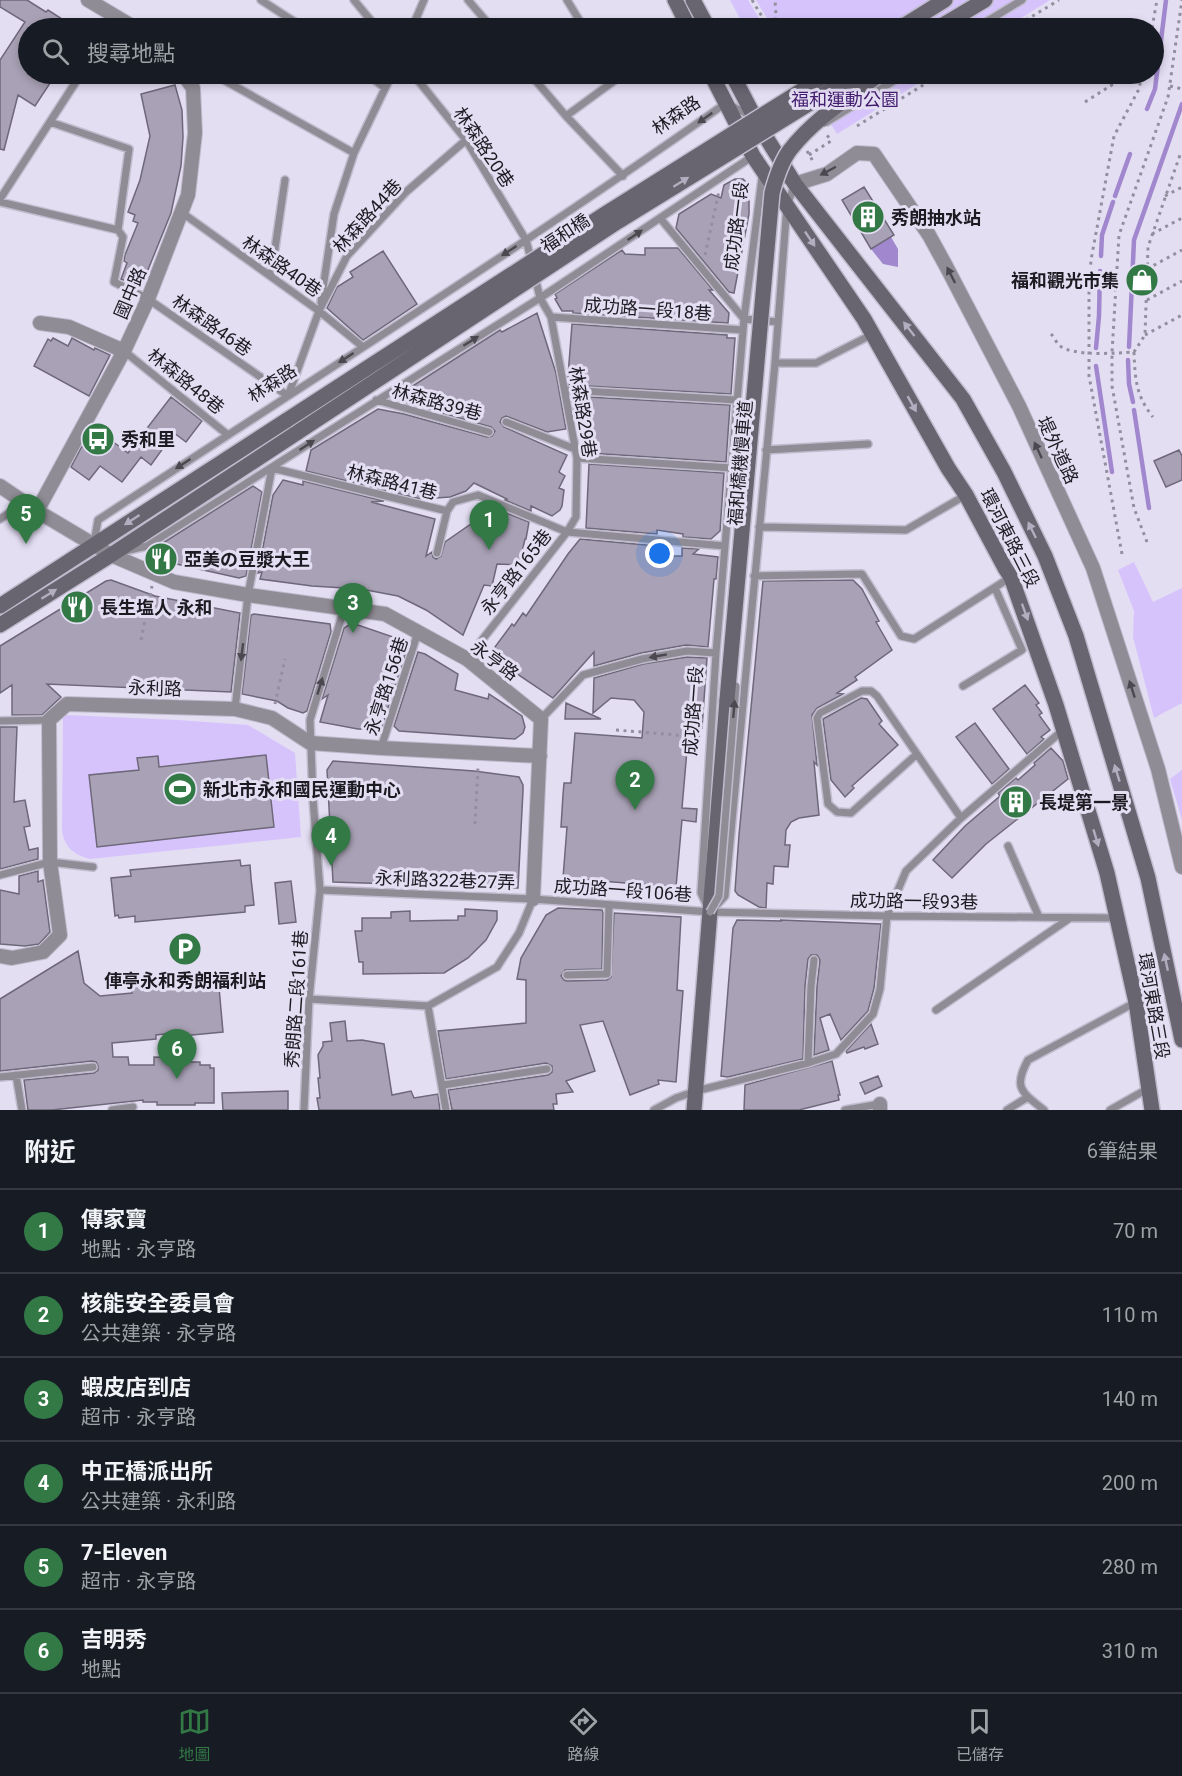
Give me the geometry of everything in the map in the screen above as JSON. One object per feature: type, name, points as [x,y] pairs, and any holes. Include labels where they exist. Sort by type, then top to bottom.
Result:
[{"type":"street","points":[[88,0],[108,18]]},
{"type":"street","points":[[675,0],[682,18]]},
{"type":"street","points":[[693,0],[703,18]]},
{"type":"street","points":[[916,18],[945,0]]},
{"type":"street","points":[[955,18],[985,0]]},
{"type":"street","name":"國中路","points":[[37,511],[124,351],[148,299],[188,195],[195,133],[193,88],[190,84]]},
{"type":"street","name":"環河東路三段","points":[[716,84],[753,156],[873,334],[1011,577],[1029,625],[1107,873],[1136,1002],[1152,1110]]},
{"type":"street","name":"環河東路三段","points":[[737,84],[795,184],[963,399],[1004,472],[1045,556],[1076,636],[1148,878],[1182,1040]]},
{"type":"street","name":"福和橋","points":[[93,545],[605,214],[812,84]]},
{"type":"street","name":"福和橋","points":[[111,555],[617,222],[841,84]]},
{"type":"street","points":[[710,912],[772,193],[778,174],[790,150],[813,125],[867,84]]},
{"type":"street","name":"堤外道路","points":[[795,184],[827,174],[857,153],[874,154],[929,235],[1019,406],[1093,568],[1158,769],[1182,867]]},
{"type":"street","points":[[40,324],[69,327],[124,351]]},
{"type":"street","name":"永亨路","points":[[0,486],[111,555],[174,582],[385,614],[467,659],[541,719]]},
{"type":"street","points":[[0,606],[93,545]]},
{"type":"street","points":[[0,626],[111,555]]},
{"type":"street","name":"永利路","points":[[49,720],[67,704],[235,709],[272,718],[310,743],[540,756]]},
{"type":"street","points":[[533,899],[541,719]]},
{"type":"street","points":[[0,956],[12,958],[43,952],[60,935],[50,862],[49,720]]},
{"type":"street","name":"成功路一段","points":[[694,1110],[710,912]]},
{"type":"lane","points":[[261,0],[289,18]]},
{"type":"lane","points":[[354,0],[369,18]]},
{"type":"lane","points":[[416,18],[424,0]]},
{"type":"lane","points":[[468,0],[483,18]]},
{"type":"lane","points":[[567,0],[578,18]]},
{"type":"lane","points":[[992,18],[1022,0]]},
{"type":"lane","points":[[50,122],[129,149],[118,230],[0,201],[50,122],[75,84]]},
{"type":"lane","points":[[231,84],[354,153]]},
{"type":"lane","points":[[380,84],[385,88]]},
{"type":"lane","points":[[319,310],[334,214],[354,153],[387,84]]},
{"type":"lane","name":"林森路20巷","points":[[421,84],[466,140],[526,240],[540,298]]},
{"type":"lane","points":[[539,84],[623,176]]},
{"type":"lane","points":[[566,116],[610,84]]},
{"type":"lane","name":"福和橋機慢車道","points":[[710,912],[718,896],[774,232],[780,186],[790,162],[816,129],[889,84]]},
{"type":"lane","name":"林森路","points":[[93,545],[98,519],[623,176],[726,103],[756,118]]},
{"type":"lane","points":[[111,555],[147,546],[540,298],[753,156],[756,118]]},
{"type":"lane","name":"林森路44巷","points":[[288,396],[319,310],[346,256],[406,192],[466,140]]},
{"type":"lane","name":"成功路一段","points":[[763,170],[795,184],[787,205],[775,363],[725,896],[710,912],[701,893],[717,653],[744,319],[763,170]]},
{"type":"lane","points":[[271,276],[285,180]]},
{"type":"lane","name":"林森路40巷","points":[[181,212],[319,310],[363,347]]},
{"type":"lane","points":[[660,218],[744,319],[778,322]]},
{"type":"lane","name":"林森路46巷","points":[[118,230],[123,237],[114,282],[148,299],[288,396]]},
{"type":"lane","name":"林森路29巷","points":[[540,298],[551,317],[577,458],[576,518],[567,532]]},
{"type":"lane","name":"成功路一段18巷","points":[[551,317],[743,330]]},
{"type":"lane","points":[[775,363],[816,363],[873,334]]},
{"type":"lane","name":"林森路48巷","points":[[124,351],[228,435]]},
{"type":"lane","points":[[566,390],[737,400]]},
{"type":"lane","name":"林森路39巷","points":[[376,400],[489,432]]},
{"type":"lane","points":[[506,422],[575,449]]},
{"type":"lane","points":[[766,450],[868,444]]},
{"type":"lane","points":[[577,458],[732,468]]},
{"type":"lane","points":[[235,709],[248,595],[272,468]]},
{"type":"lane","name":"林森路41巷","points":[[272,468],[447,511],[453,502],[478,495],[567,532],[725,546]]},
{"type":"lane","points":[[759,527],[906,530],[966,495]]},
{"type":"lane","points":[[0,519],[12,511],[37,511]]},
{"type":"lane","points":[[437,553],[447,511]]},
{"type":"lane","name":"永亨路165巷","points":[[467,659],[567,532]]},
{"type":"lane","points":[[754,576],[862,574],[901,636],[914,639],[1011,577]]},
{"type":"lane","points":[[963,686],[1022,650],[995,588]]},
{"type":"lane","name":"秀朗路二段161巷","points":[[304,1110],[309,999],[320,890],[310,720],[344,607]]},
{"type":"lane","name":"永亨路156巷","points":[[381,748],[418,632]]},
{"type":"lane","points":[[541,719],[583,675],[642,659],[687,651],[717,653]]},
{"type":"lane","points":[[917,754],[851,813],[837,812],[828,804],[817,718],[820,713],[862,691],[871,691],[877,696],[917,754],[961,818]]},
{"type":"lane","points":[[0,721],[49,720]]},
{"type":"lane","points":[[654,1110],[676,1098],[696,1091],[836,1054],[873,1014],[880,989],[887,916],[906,871],[961,818],[1063,730]]},
{"type":"lane","points":[[1008,846],[1039,917]]},
{"type":"lane","points":[[0,875],[50,862],[93,867]]},
{"type":"lane","name":"永利路322巷27弄","points":[[320,890],[533,899]]},
{"type":"lane","points":[[309,999],[428,1006],[497,967],[519,933],[533,899]]},
{"type":"lane","name":"成功路一段106巷","points":[[533,899],[710,912]]},
{"type":"lane","points":[[567,975],[607,975],[609,905]]},
{"type":"lane","name":"成功路一段93巷","points":[[710,912],[1118,918]]},
{"type":"lane","points":[[936,1010],[1071,917]]},
{"type":"lane","points":[[808,1063],[814,960]]},
{"type":"lane","points":[[1044,1110],[1022,1089],[1020,1075],[1028,1060],[1136,1002]]},
{"type":"lane","points":[[428,1006],[446,1110]]},
{"type":"lane","points":[[0,1077],[93,1067]]},
{"type":"lane","points":[[442,1085],[547,1069]]},
{"type":"lane","points":[[16,1075],[22,1110]]},
{"type":"lane","points":[[1110,1110],[1149,1089]]},
{"type":"lane","points":[[1007,1110],[1028,1097]]},
{"type":"lane","points":[[112,1110],[133,1107]]},
{"type":"lane","points":[[845,1110],[880,1107]]},
{"type":"path","points":[[752,0],[763,18]]},
{"type":"path","points":[[774,0],[776,18]]},
{"type":"path","points":[[1029,18],[1059,0]]},
{"type":"path","points":[[1154,18],[1157,0]]},
{"type":"path","points":[[1147,542],[1134,508],[1112,386],[1119,235],[1168,96],[1182,0]]},
{"type":"path","points":[[857,126],[926,84]]},
{"type":"path","points":[[1085,102],[1114,84]]},
{"type":"path","points":[[1122,554],[1089,376],[1089,288],[1091,260],[1114,136],[1140,84]]},
{"type":"path","points":[[1170,86],[1182,89]]},
{"type":"path","points":[[816,165],[809,155],[831,141],[825,132]]},
{"type":"path","points":[[1153,417],[1139,395],[1134,352],[1144,335],[1148,247],[1151,234],[1182,149]]},
{"type":"path","points":[[702,268],[723,176]]},
{"type":"path","points":[[1165,196],[1182,186]]},
{"type":"path","points":[[1151,234],[1182,218]]},
{"type":"path","points":[[1147,269],[1182,250]]},
{"type":"path","points":[[1146,301],[1182,281]]},
{"type":"path","points":[[1144,335],[1182,315]]},
{"type":"path","points":[[1051,334],[1060,346],[1069,350],[1089,353],[1134,352]]},
{"type":"path","points":[[141,640],[154,574]]},
{"type":"path","points":[[272,718],[285,659]]},
{"type":"path","points":[[616,730],[711,738]]},
{"type":"path","points":[[475,824],[479,753]]},
{"type":"green space","points":[[730,0],[748,0],[759,18],[740,18]]},
{"type":"green space","points":[[756,0],[1050,0],[1021,18],[767,18]]},
{"type":"green space","name":"福和運動公園","points":[[806,84],[917,84],[837,134]]},
{"type":"green space","points":[[1134,562],[1153,602],[1182,588],[1182,703],[1154,718],[1133,637],[1134,611],[1118,570]]},
{"type":"green space","points":[[67,715],[248,725],[295,753],[301,837],[90,859],[79,855],[68,846],[62,830],[63,718]]},
{"type":"green space","points":[[1182,770],[1182,820],[1170,779]]},
{"type":"shaded area","points":[[891,237],[898,249],[898,267],[883,264],[871,249]]},
{"type":"building","points":[[0,0],[27,0],[60,18],[18,18],[0,7]]},
{"type":"building","points":[[18,33],[18,84],[49,84],[35,106],[18,95],[4,150],[0,149],[0,60]]},
{"type":"building","points":[[175,85],[182,110],[181,166],[171,213],[141,287],[121,279],[127,263],[124,261],[125,255],[138,223],[133,221],[135,215],[128,212],[140,180],[150,136],[141,94]]},
{"type":"building","points":[[735,179],[743,179],[749,185],[749,214],[734,293],[729,292],[676,228],[679,214],[711,194],[721,198],[724,185]]},
{"type":"building","name":"秀朗抽水站","points":[[864,187],[894,235],[871,249],[842,200]]},
{"type":"building","points":[[645,248],[678,248],[729,313],[728,323],[562,311],[555,299],[557,298],[555,294],[622,250],[625,254],[645,255]]},
{"type":"building","points":[[383,251],[417,304],[363,340],[327,308],[337,287],[353,277],[350,272]]},
{"type":"building","points":[[537,313],[556,373],[566,429],[547,432],[506,416],[500,422],[504,427],[567,455],[559,472],[565,476],[559,488],[564,490],[562,506],[552,516],[531,506],[531,511],[505,500],[507,499],[474,483],[466,491],[450,497],[421,499],[306,471],[311,450],[378,409],[487,437],[492,436],[495,431],[491,427],[407,403],[411,387],[500,330],[502,332]]},
{"type":"building","points":[[572,324],[727,335],[727,338],[735,338],[731,394],[569,385]]},
{"type":"building","points":[[53,338],[68,346],[72,338],[94,350],[95,348],[110,355],[89,396],[34,366],[48,339],[51,341]]},
{"type":"building","points":[[571,396],[730,405],[726,462],[589,453],[591,424],[577,428]]},
{"type":"building","points":[[171,397],[202,421],[186,442],[174,433],[151,465],[141,457],[122,482],[100,466],[89,480],[71,467],[81,448],[96,429],[128,453]]},
{"type":"building","points":[[1179,450],[1182,456],[1182,480],[1166,487],[1154,461]]},
{"type":"building","points":[[589,464],[724,473],[720,531],[711,539],[683,537],[683,534],[657,530],[657,534],[586,528]]},
{"type":"building","points":[[283,480],[303,485],[303,481],[384,501],[371,502],[435,519],[426,556],[432,552],[436,559],[441,556],[445,542],[494,508],[529,522],[519,565],[497,564],[492,586],[484,585],[463,635],[426,610],[398,596],[361,589],[312,586],[260,579],[262,572],[258,573],[273,495]]},
{"type":"building","points":[[253,486],[262,492],[246,576],[239,578],[163,561],[155,556],[155,548]]},
{"type":"building","points":[[580,539],[657,546],[656,556],[682,556],[682,548],[699,549],[693,554],[718,557],[708,647],[686,645],[641,653],[594,666],[594,652],[553,698],[489,655],[512,624],[514,626],[523,613],[526,616]]},
{"type":"building","points":[[111,580],[155,596],[240,613],[231,692],[47,684],[61,697],[42,715],[12,715],[12,685],[0,693],[0,646]]},
{"type":"building","points":[[853,580],[862,589],[879,621],[876,622],[892,650],[855,677],[857,680],[837,693],[843,694],[817,708],[812,715],[819,815],[799,818],[791,822],[786,830],[785,845],[790,845],[788,867],[774,866],[773,884],[767,883],[766,908],[759,907],[735,891],[763,581]]},
{"type":"building","points":[[251,615],[330,624],[331,632],[307,711],[303,713],[277,701],[242,694]]},
{"type":"building","points":[[352,623],[402,640],[407,649],[382,726],[378,729],[358,729],[320,722],[328,695],[322,699],[344,628]]},
{"type":"building","points":[[418,652],[458,674],[455,690],[488,699],[489,694],[522,716],[525,727],[523,733],[515,739],[399,731],[394,726]]},
{"type":"building","points":[[687,657],[707,658],[702,728],[689,727],[682,808],[697,809],[696,822],[682,820],[676,887],[563,878],[567,827],[561,827],[563,795],[564,783],[571,783],[575,733],[642,738],[644,712],[634,700],[611,698],[593,713],[594,678],[643,664]]},
{"type":"building","name":"長堤第一景","points":[[1025,685],[1039,703],[1036,705],[1042,713],[1039,715],[1050,730],[1041,737],[1044,739],[1027,754],[993,709]]},
{"type":"building","points":[[861,698],[867,699],[882,721],[879,724],[898,745],[852,786],[854,788],[845,797],[831,780],[823,719]]},
{"type":"building","points":[[566,703],[601,719],[565,719]]},
{"type":"building","name":"長堤第一景","points":[[975,723],[1009,769],[992,784],[956,737]]},
{"type":"building","points":[[0,727],[17,727],[14,802],[25,800],[30,826],[24,827],[29,850],[38,848],[38,859],[0,869]]},
{"type":"building","name":"長堤第一景","points":[[1051,748],[1063,761],[1068,779],[986,844],[952,878],[933,860],[965,826],[1000,796],[998,793],[1016,778],[1018,780]]},
{"type":"building","name":"新北市永和國民運動中心","points":[[266,755],[274,827],[97,847],[89,775],[139,770],[137,758],[158,756],[159,767]]},
{"type":"building","points":[[333,761],[474,771],[519,777],[523,791],[518,888],[333,882],[327,770]]},
{"type":"building","points":[[240,860],[241,866],[250,865],[254,905],[245,906],[245,912],[135,922],[135,916],[119,918],[118,915],[115,916],[111,878],[131,876],[130,870]]},
{"type":"building","points":[[38,871],[38,882],[43,880],[50,932],[39,944],[25,946],[0,944],[0,890],[19,894],[19,876]]},
{"type":"building","points":[[291,881],[296,922],[279,924],[275,883]]},
{"type":"building","points":[[558,908],[602,910],[603,913],[602,969],[565,970],[561,976],[567,981],[607,980],[611,977],[614,913],[681,917],[677,990],[683,991],[676,1082],[658,1080],[659,1084],[630,1095],[603,1021],[580,1025],[595,1071],[566,1081],[573,1092],[556,1094],[557,1104],[553,1104],[554,1110],[452,1110],[448,1090],[548,1075],[552,1072],[552,1066],[546,1063],[446,1079],[438,1031],[526,1023],[526,980],[517,979],[521,958],[546,915]]},
{"type":"building","points":[[465,909],[497,911],[497,920],[486,940],[468,958],[444,973],[363,974],[363,962],[359,962],[355,931],[362,931],[362,918],[391,918],[391,912],[410,911],[410,921],[458,920],[458,916],[465,916]]},
{"type":"building","points":[[737,920],[881,924],[874,988],[868,1011],[841,1040],[830,1014],[820,1018],[829,1050],[814,1055],[820,960],[817,955],[811,955],[808,959],[805,986],[803,1059],[728,1077],[721,1076],[733,928]]},
{"type":"building","points":[[78,951],[84,983],[100,996],[132,993],[131,985],[218,976],[223,1032],[182,1036],[182,1032],[156,1035],[156,1039],[112,1043],[113,1057],[128,1057],[129,1065],[154,1065],[154,1057],[190,1058],[190,1062],[210,1065],[210,1068],[214,1068],[214,1103],[157,1105],[157,1102],[143,1102],[143,1100],[52,1110],[28,1110],[24,1080],[94,1073],[98,1070],[98,1066],[92,1061],[0,1071],[0,999]]},
{"type":"building","points":[[345,1021],[347,1041],[362,1040],[384,1044],[392,1095],[411,1091],[414,1098],[438,1094],[440,1110],[319,1110],[318,1055],[323,1042],[332,1041],[330,1023]]},
{"type":"building","points":[[871,1024],[878,1044],[847,1053],[846,1051]]},
{"type":"building","points":[[832,1061],[840,1095],[838,1095],[839,1100],[799,1110],[744,1110],[745,1085]]},
{"type":"building","points":[[878,1076],[882,1086],[865,1094],[860,1083]]},
{"type":"building","points":[[288,1091],[288,1110],[223,1110],[222,1093]]},
{"type":"waterway","points":[[1164,18],[1166,0]]},
{"type":"waterway","points":[[1147,109],[1156,84]]},
{"type":"waterway","points":[[1129,347],[1134,240],[1182,104]]},
{"type":"waterway","points":[[1115,196],[1130,154]]},
{"type":"waterway","points":[[1101,256],[1102,235],[1113,202]]},
{"type":"waterway","points":[[1096,348],[1100,271]]},
{"type":"waterway","points":[[1128,360],[1129,384],[1133,402]]},
{"type":"waterway","points":[[1096,366],[1112,472]]},
{"type":"waterway","points":[[1134,410],[1149,508]]},
{"type":"place","name":"秀朗抽水站","points":[[868,217]]},
{"type":"place","name":"福和觀光市集","points":[[1142,280]]},
{"type":"place","name":"秀和里","points":[[98,439]]},
{"type":"place","name":"7-Eleven","points":[[26,544]]},
{"type":"place","name":"傳家寶","points":[[489,550]]},
{"type":"place","name":"亞美の豆漿大王","points":[[161,559]]},
{"type":"place","name":"長生塩人 永和","points":[[77,607]]},
{"type":"place","name":"蝦皮店到店","points":[[353,633]]},
{"type":"place","name":"新北市永和國民運動中心","points":[[180,789]]},
{"type":"place","name":"長堤第一景","points":[[1016,802]]},
{"type":"place","name":"核能安全委員會","points":[[635,810]]},
{"type":"place","name":"中正橋派出所","points":[[331,866]]},
{"type":"place","name":"俥亭永和秀朗福利站","points":[[185,949]]},
{"type":"place","name":"吉明秀","points":[[177,1079]]}]
